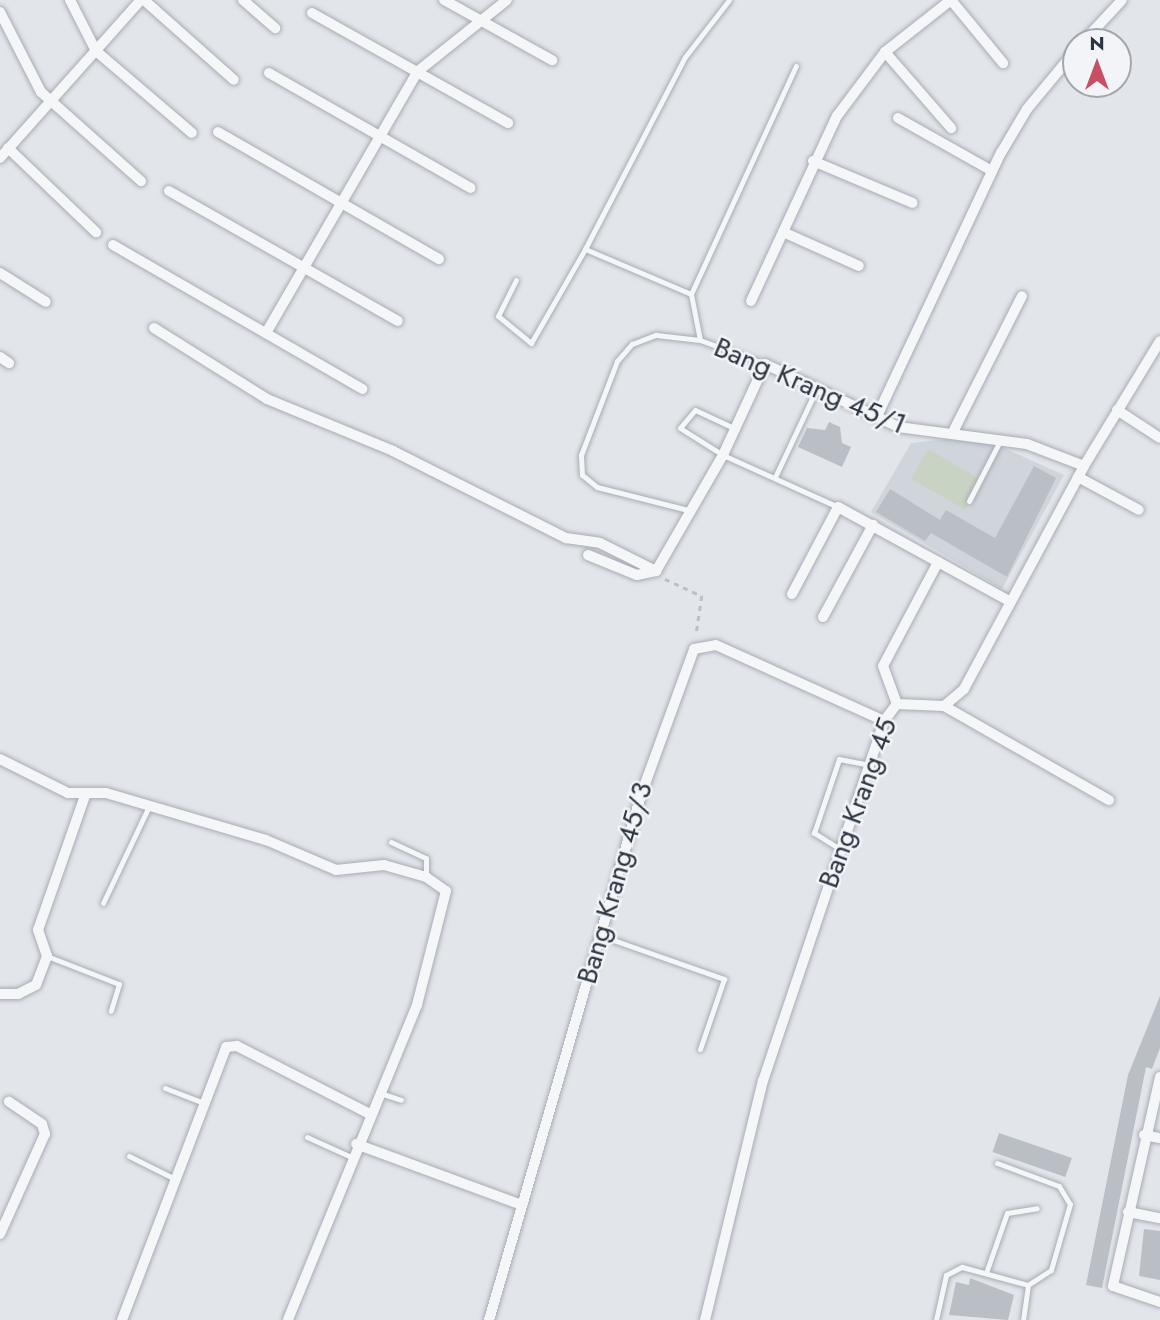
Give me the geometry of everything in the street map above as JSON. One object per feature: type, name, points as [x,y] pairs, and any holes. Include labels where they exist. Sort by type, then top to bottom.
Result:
[{"type":"street","points":[[70,0],[96,51],[192,133]]},
{"type":"street","points":[[96,232],[2,154],[143,0],[234,80]]},
{"type":"street","points":[[243,0],[275,28]]},
{"type":"street","points":[[444,0],[552,60]]},
{"type":"street","points":[[266,333],[418,72],[477,19],[507,0]]},
{"type":"street","points":[[751,301],[813,161],[859,82],[885,52],[951,0],[1003,63]]},
{"type":"street","points":[[1096,28],[1122,0]]},
{"type":"street","points":[[0,12],[32,80],[51,102],[141,181]]},
{"type":"street","points":[[313,13],[508,123]]},
{"type":"street","points":[[885,52],[951,128]]},
{"type":"street","points":[[877,416],[992,171],[1027,109],[1062,67]]},
{"type":"street","points":[[269,73],[471,188]]},
{"type":"street","points":[[898,118],[992,171]]},
{"type":"street","points":[[218,132],[439,258]]},
{"type":"street","points":[[813,161],[912,203]]},
{"type":"street","points":[[169,191],[398,321]]},
{"type":"street","points":[[783,232],[859,266]]},
{"type":"street","points":[[113,245],[362,389]]},
{"type":"street","points":[[0,273],[46,302]]},
{"type":"street","points":[[954,430],[1022,296]]},
{"type":"street","points":[[154,328],[267,399],[393,451],[566,538],[600,542],[654,572]]},
{"type":"street","points":[[1109,800],[944,706],[964,689],[1084,466],[1160,341]]},
{"type":"street","points":[[588,555],[636,575],[654,572],[723,456],[765,364]]},
{"type":"street","name":"Bang Krang 45/1","points":[[765,364],[913,430],[954,430],[1001,439],[1084,466]]},
{"type":"street","points":[[1117,410],[1160,438]]},
{"type":"street","points":[[1078,477],[1139,510]]},
{"type":"street","points":[[792,594],[838,507],[1009,601]]},
{"type":"street","points":[[823,617],[873,525]]},
{"type":"street","points":[[897,704],[883,666],[939,562]]},
{"type":"street","points":[[694,649],[716,645],[884,721]]},
{"type":"street","name":"Bang Krang 45/3","points":[[489,1320],[599,935],[662,730],[694,649]]},
{"type":"street","name":"Bang Krang 45","points":[[705,1320],[763,1081],[884,721],[897,704],[944,706]]},
{"type":"street","points":[[0,759],[85,796],[106,793],[265,840],[336,870],[384,864],[426,877],[443,886],[447,897],[417,1005],[368,1113],[288,1320]]},
{"type":"street","points":[[0,994],[18,994],[36,985],[47,956],[38,930],[85,796]]},
{"type":"street","points":[[122,1320],[204,1103],[232,1045],[368,1113]]},
{"type":"street","points":[[1160,1077],[1144,1135],[1113,1286],[1160,1302]]},
{"type":"street","points":[[0,1234],[45,1134],[42,1124],[9,1102]]},
{"type":"street","points":[[1144,1135],[1160,1138]]},
{"type":"street","points":[[356,1144],[522,1205]]},
{"type":"street","points":[[1128,1212],[1160,1218]]},
{"type":"lane","points":[[516,280],[498,316],[505,328],[531,343],[585,249],[685,57],[729,0]]},
{"type":"lane","points":[[699,340],[691,294],[796,66]]},
{"type":"lane","points":[[585,249],[691,294]]},
{"type":"lane","name":"Bang Krang 45/1","points":[[692,511],[597,487],[582,475],[580,463],[624,351],[656,335],[699,340],[765,364]]},
{"type":"lane","points":[[775,477],[817,387]]},
{"type":"lane","points":[[736,429],[695,410],[680,428],[723,456],[838,507]]},
{"type":"lane","points":[[969,501],[1001,439]]},
{"type":"lane","points":[[840,849],[814,837],[839,759],[869,765]]},
{"type":"lane","points":[[103,903],[149,806]]},
{"type":"lane","points":[[391,842],[426,858],[426,877]]},
{"type":"lane","points":[[599,935],[723,979],[699,1049]]},
{"type":"lane","points":[[47,956],[119,984],[111,1011]]},
{"type":"lane","points":[[165,1088],[204,1103]]},
{"type":"lane","points":[[378,1092],[401,1100]]},
{"type":"lane","points":[[307,1137],[351,1157]]},
{"type":"lane","points":[[129,1156],[175,1180]]},
{"type":"lane","points":[[997,1163],[1059,1186],[1070,1204],[1051,1270],[1028,1285],[1023,1320]]},
{"type":"lane","points":[[987,1270],[997,1228],[1007,1213],[1037,1208]]},
{"type":"lane","points":[[936,1320],[946,1275],[953,1268],[987,1270],[1028,1285]]},
{"type":"path","points":[[654,572],[702,596],[694,649]]},
{"type":"shaded area","points":[[977,436],[1064,475],[1002,589],[871,512],[911,443]]},
{"type":"green space","points":[[928,449],[982,480],[965,509],[911,478]]},
{"type":"building","points":[[829,422],[840,427],[842,443],[851,447],[842,467],[798,447],[807,428],[825,430]]},
{"type":"building","points":[[1034,466],[1056,478],[1007,577],[931,533],[925,541],[876,512],[890,489],[940,520],[946,510],[995,538]]},
{"type":"building","points":[[1160,996],[1160,1048],[1152,1069],[1146,1067],[1102,1288],[1086,1285],[1128,1075]]},
{"type":"building","points":[[999,1133],[1072,1158],[1065,1177],[992,1152]]},
{"type":"building","points":[[1144,1229],[1160,1231],[1160,1280],[1139,1276]]},
{"type":"building","points":[[970,1278],[1014,1295],[1008,1320],[949,1315],[956,1282],[969,1285]]}]
